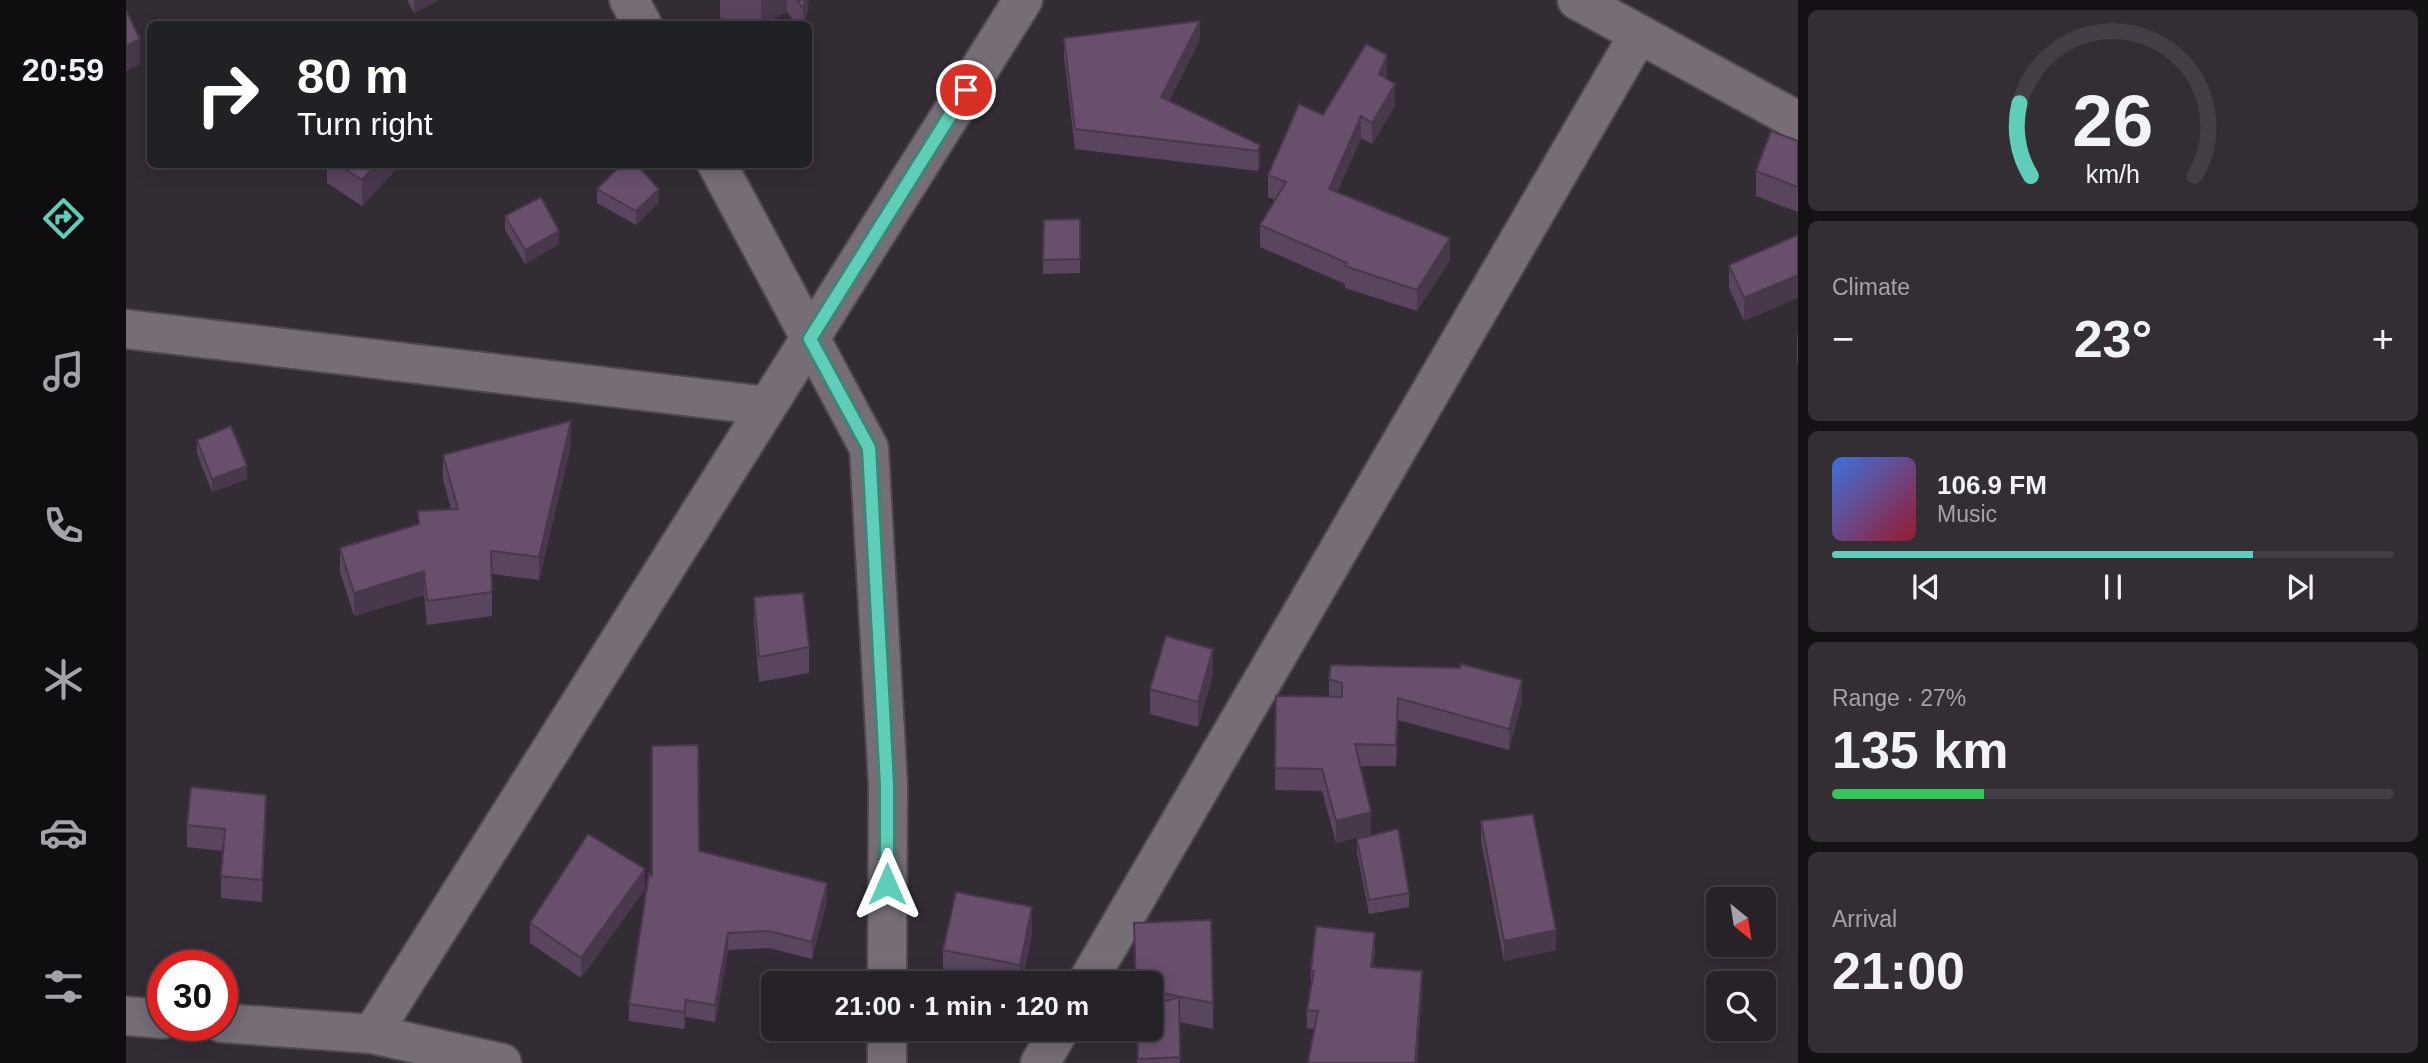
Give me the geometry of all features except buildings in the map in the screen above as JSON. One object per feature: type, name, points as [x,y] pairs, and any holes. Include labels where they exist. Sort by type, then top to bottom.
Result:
[{"type":"street","points":[[629,0],[640,21]]},
{"type":"street","points":[[372,1034],[1023,0]]},
{"type":"street","points":[[1577,0],[1798,121]]},
{"type":"street","points":[[1094,971],[1639,34]]},
{"type":"street","points":[[719,168],[869,448],[887,785],[887,971]]},
{"type":"street","points":[[126,329],[767,406]]},
{"type":"street","points":[[126,1016],[147,1018]]},
{"type":"street","points":[[238,1024],[372,1034],[502,1063]]},
{"type":"street","points":[[887,1041],[887,1063]]},
{"type":"street","points":[[1040,1063],[1053,1041]]},
{"type":"route","points":[[887,884],[887,785],[869,448],[810,339],[966,90]]}]
